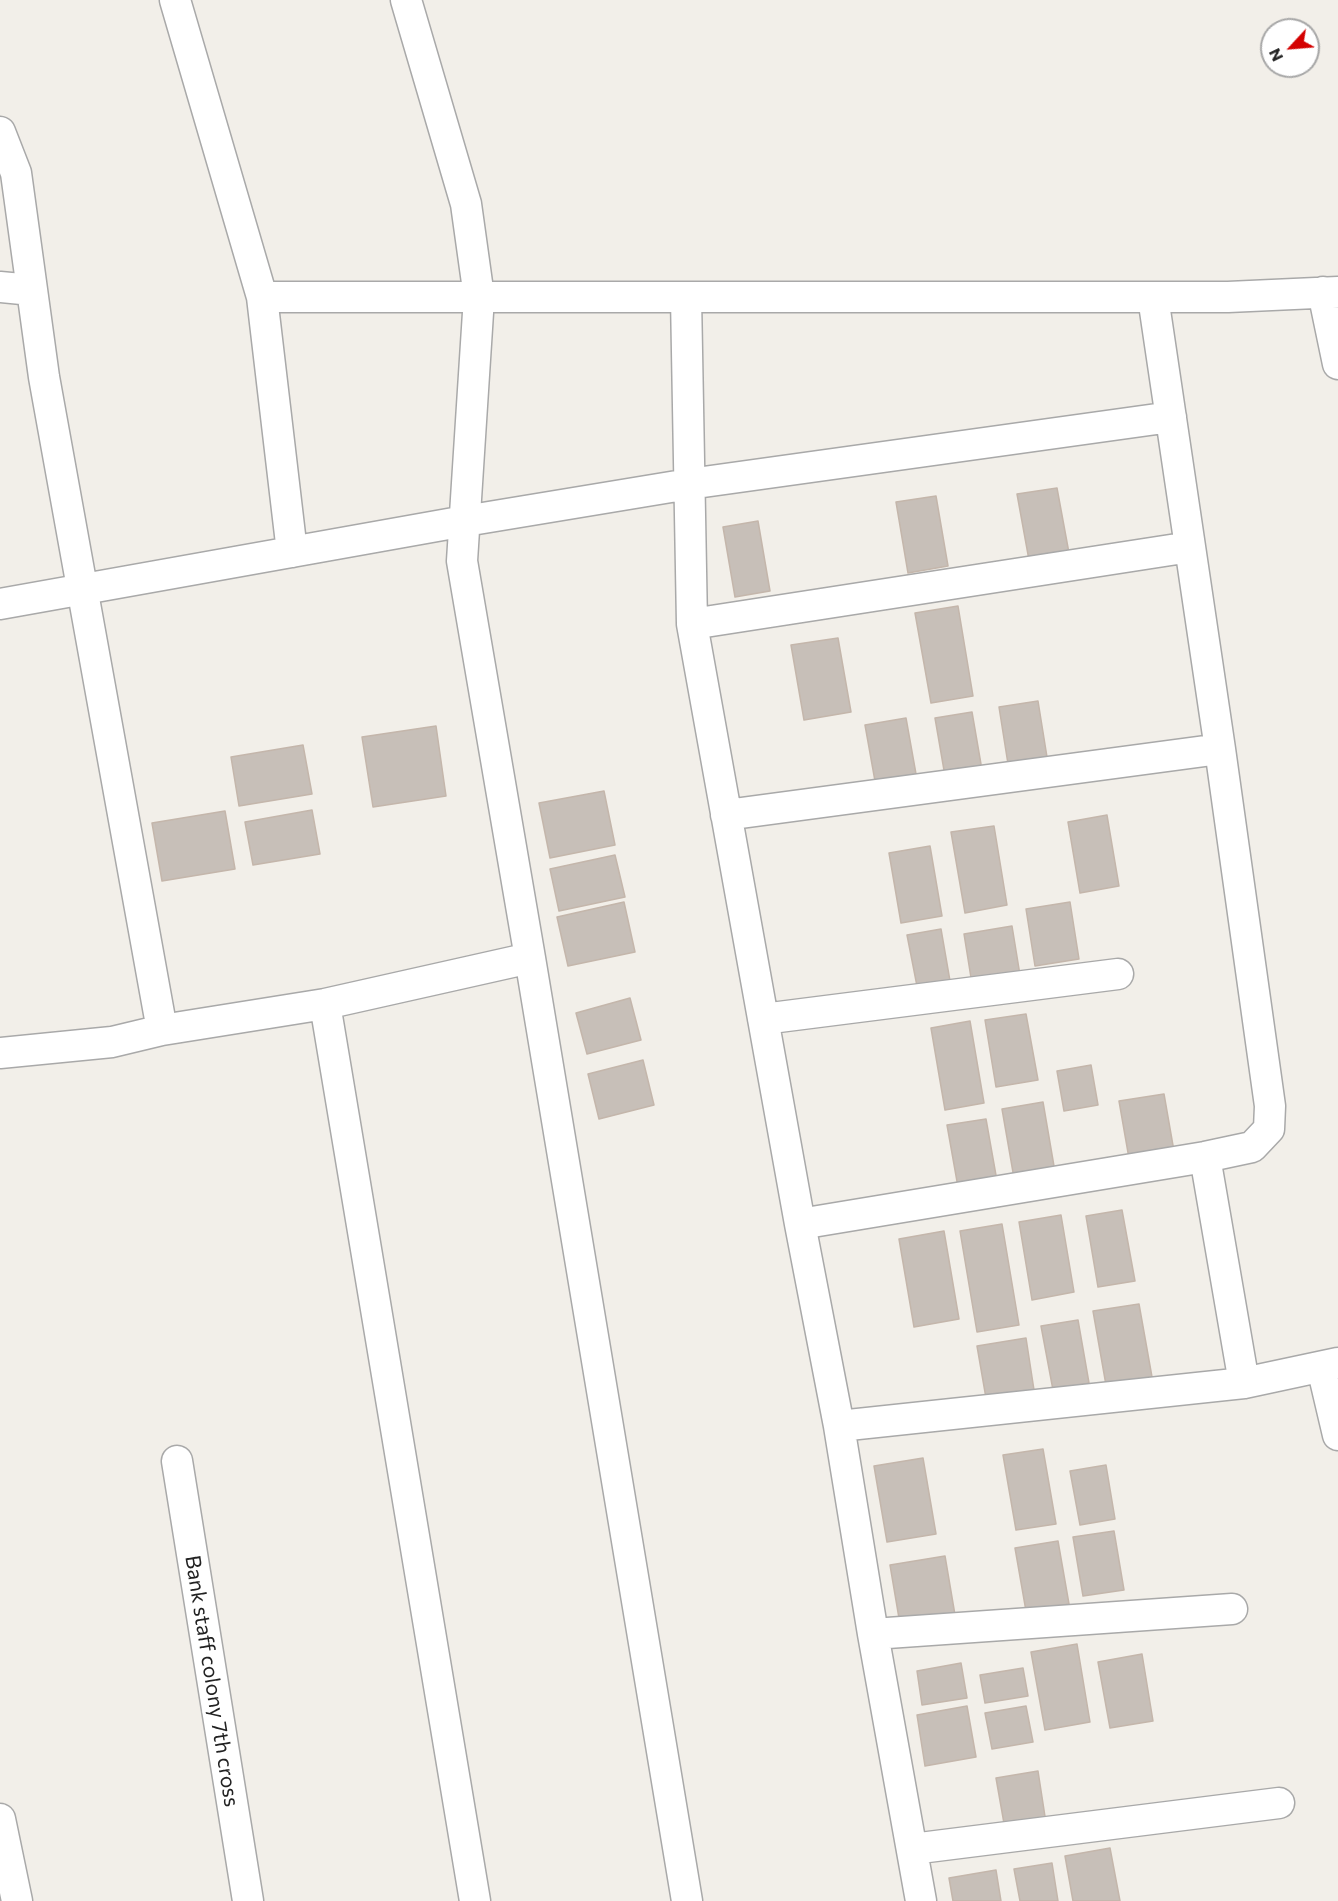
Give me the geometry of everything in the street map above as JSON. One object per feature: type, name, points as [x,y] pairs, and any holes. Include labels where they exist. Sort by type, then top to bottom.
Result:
[{"type":"street","points":[[175,0],[262,297],[292,552]]},
{"type":"street","points":[[406,0],[466,204],[479,297],[462,561],[687,1901]]},
{"type":"street","points":[[0,132],[16,173],[44,377],[162,1030]]},
{"type":"street","points":[[0,287],[32,290]]},
{"type":"street","points":[[262,297],[1228,297],[1330,292],[1338,364]]},
{"type":"street","points":[[686,297],[692,624],[800,1224],[839,1426],[873,1634],[921,1901]]},
{"type":"street","points":[[800,1224],[1205,1157],[1252,1147],[1269,1129],[1270,1106],[1153,297]]},
{"type":"street","points":[[0,604],[465,521],[689,484],[1171,417]]},
{"type":"street","points":[[692,624],[1190,547]]},
{"type":"street","points":[[726,814],[1220,748]]},
{"type":"street","points":[[0,1053],[112,1042],[162,1030],[325,1004],[530,958]]},
{"type":"street","points":[[763,1019],[1118,974]]},
{"type":"street","points":[[325,1004],[475,1901]]},
{"type":"street","points":[[1205,1157],[1244,1383]]},
{"type":"street","points":[[839,1426],[1244,1383],[1330,1365],[1338,1435]]},
{"type":"street","name":"Bank staff colony 7th cross","points":[[177,1461],[248,1901]]},
{"type":"street","points":[[873,1634],[1232,1609]]},
{"type":"street","points":[[912,1849],[1279,1803]]},
{"type":"street","points":[[0,1819],[17,1901]]},
{"type":"building","points":[[1057,488],[1069,553],[1029,560],[1017,494]]},
{"type":"building","points":[[936,496],[948,566],[908,573],[896,502]]},
{"type":"building","points":[[758,521],[770,591],[735,597],[723,527]]},
{"type":"building","points":[[958,606],[973,696],[931,703],[915,613]]},
{"type":"building","points":[[838,638],[851,712],[804,720],[791,645]]},
{"type":"building","points":[[1038,701],[1047,757],[1008,764],[999,707]]},
{"type":"building","points":[[972,712],[982,770],[945,776],[935,718]]},
{"type":"building","points":[[906,718],[916,774],[875,781],[865,725]]},
{"type":"building","points":[[436,726],[446,796],[373,807],[362,737]]},
{"type":"building","points":[[303,745],[312,794],[239,806],[231,757]]},
{"type":"building","points":[[604,791],[615,845],[550,858],[539,803]]},
{"type":"building","points":[[312,810],[320,854],[253,865],[245,822]]},
{"type":"building","points":[[225,811],[235,869],[162,881],[152,823]]},
{"type":"building","points":[[1107,815],[1119,886],[1080,893],[1068,822]]},
{"type":"building","points":[[994,826],[1007,905],[965,913],[951,832]]},
{"type":"building","points":[[930,846],[942,916],[901,923],[889,853]]},
{"type":"building","points":[[615,855],[625,897],[559,911],[550,869]]},
{"type":"building","points":[[624,902],[635,952],[568,966],[557,917]]},
{"type":"building","points":[[1070,902],[1079,959],[1035,966],[1026,909]]},
{"type":"building","points":[[1012,926],[1020,975],[972,984],[964,934]]},
{"type":"building","points":[[941,929],[950,981],[917,986],[907,935]]},
{"type":"building","points":[[630,998],[641,1040],[587,1054],[576,1013]]},
{"type":"building","points":[[1026,1014],[1038,1080],[996,1087],[985,1020]]},
{"type":"building","points":[[970,1021],[984,1103],[945,1110],[931,1028]]},
{"type":"building","points":[[643,1060],[654,1105],[599,1119],[588,1074]]},
{"type":"building","points":[[1091,1065],[1098,1105],[1064,1111],[1057,1071]]},
{"type":"building","points":[[1164,1094],[1175,1157],[1130,1164],[1119,1101]]},
{"type":"building","points":[[1043,1102],[1055,1172],[1014,1178],[1002,1109]]},
{"type":"building","points":[[986,1119],[997,1181],[958,1187],[947,1125]]},
{"type":"building","points":[[1122,1210],[1135,1281],[1098,1287],[1086,1216]]},
{"type":"building","points":[[1061,1215],[1074,1292],[1032,1300],[1019,1222]]},
{"type":"building","points":[[1002,1224],[1019,1325],[977,1332],[960,1231]]},
{"type":"building","points":[[944,1231],[959,1319],[914,1327],[899,1239]]},
{"type":"building","points":[[1139,1304],[1152,1377],[1106,1385],[1093,1311]]},
{"type":"building","points":[[1078,1320],[1089,1383],[1053,1390],[1041,1326]]},
{"type":"building","points":[[1026,1338],[1034,1390],[986,1398],[977,1346]]},
{"type":"building","points":[[1043,1449],[1056,1524],[1016,1530],[1003,1455]]},
{"type":"building","points":[[923,1458],[936,1534],[887,1542],[874,1466]]},
{"type":"building","points":[[1106,1465],[1115,1519],[1080,1525],[1070,1471]]},
{"type":"building","points":[[1114,1531],[1124,1590],[1083,1596],[1073,1537]]},
{"type":"building","points":[[1058,1541],[1069,1604],[1026,1611],[1015,1548]]},
{"type":"building","points":[[945,1556],[955,1615],[900,1624],[890,1565]]},
{"type":"building","points":[[1077,1644],[1090,1722],[1045,1730],[1031,1652]]},
{"type":"building","points":[[1142,1654],[1153,1721],[1110,1728],[1098,1662]]},
{"type":"building","points":[[961,1663],[967,1698],[922,1705],[917,1671]]},
{"type":"building","points":[[1023,1668],[1028,1696],[985,1703],[980,1675]]},
{"type":"building","points":[[967,1706],[976,1757],[925,1766],[917,1715]]},
{"type":"building","points":[[1026,1706],[1033,1742],[992,1749],[985,1713]]},
{"type":"building","points":[[1038,1771],[1046,1823],[1005,1829],[996,1778]]},
{"type":"building","points":[[1110,1848],[1120,1901],[1073,1901],[1065,1856]]},
{"type":"building","points":[[1052,1863],[1058,1901],[1020,1901],[1014,1869]]},
{"type":"building","points":[[996,1870],[1001,1901],[953,1901],[949,1878]]}]
